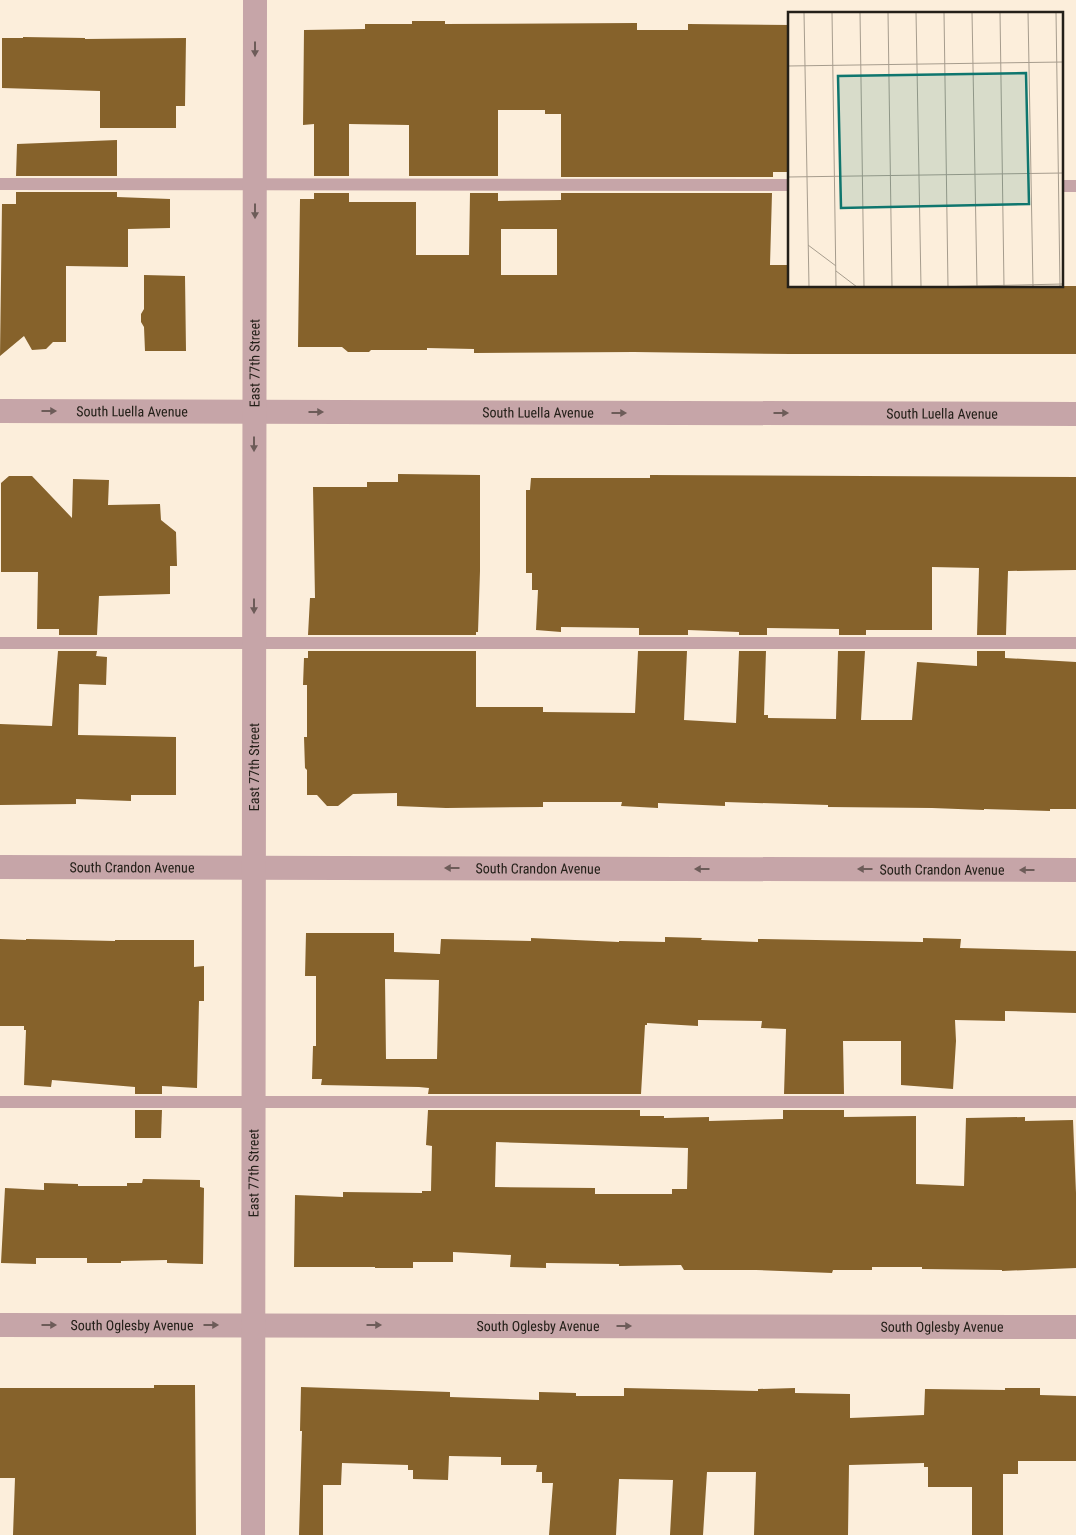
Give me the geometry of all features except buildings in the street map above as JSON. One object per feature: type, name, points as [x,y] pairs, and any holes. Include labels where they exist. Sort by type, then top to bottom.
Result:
[{"type":"street","name":"East 77th Street","points":[[253,1535],[254,0]]},
{"type":"street","name":"South Luella Avenue","points":[[0,411],[1076,414]]},
{"type":"street","name":"South Crandon Avenue","points":[[0,867],[1076,870]]},
{"type":"street","name":"South Oglesby Avenue","points":[[0,1325],[1076,1327]]},
{"type":"lane","points":[[0,184],[788,186]]},
{"type":"lane","points":[[0,643],[1076,643]]},
{"type":"lane","points":[[0,1102],[1076,1102]]}]
